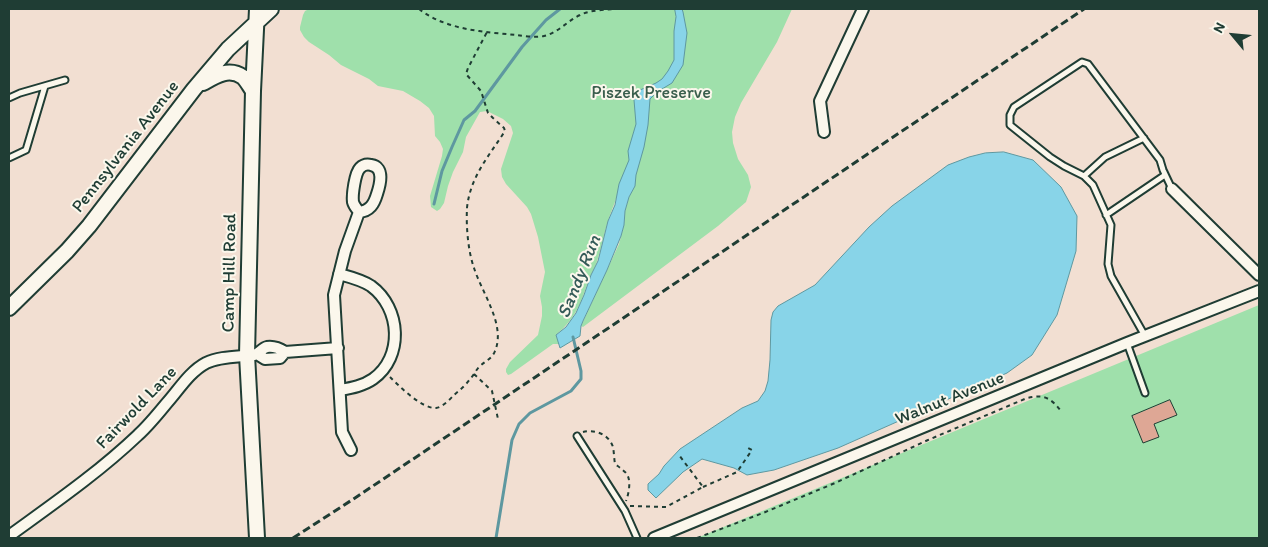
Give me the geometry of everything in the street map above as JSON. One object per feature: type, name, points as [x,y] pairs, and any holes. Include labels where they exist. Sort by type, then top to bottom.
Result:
[{"type":"street","name":"Pennsylvania Avenue","points":[[9,308],[67,251],[89,226],[194,89],[257,15],[271,9]]},
{"type":"street","points":[[824,132],[820,101],[863,9]]},
{"type":"street","name":"Camp Hill Road","points":[[257,15],[253,91],[252,355],[257,538]]},
{"type":"street","points":[[194,89],[217,75],[230,72],[243,77],[253,91]]},
{"type":"street","points":[[1172,189],[1259,276]]},
{"type":"street","points":[[351,450],[342,432],[334,295],[345,251],[359,212]]},
{"type":"street","points":[[339,274],[363,281],[380,294],[390,310],[395,331],[392,352],[382,370],[373,379],[362,385],[340,390]]},
{"type":"street","name":"Walnut Avenue","points":[[654,538],[1259,291]]},
{"type":"street","name":"Fairwold Lane","points":[[9,536],[118,454],[143,430],[195,371],[205,364],[217,360],[252,355],[265,347],[278,347],[285,352],[338,348]]},
{"type":"lane","points":[[1146,336],[1110,276],[1108,264],[1111,225],[1093,185],[1084,176],[1050,157],[1010,125],[1010,115],[1014,107],[1082,62],[1088,64],[1160,160],[1172,189]]},
{"type":"lane","points":[[9,98],[64,80]]},
{"type":"lane","points":[[9,158],[26,150],[45,86]]},
{"type":"lane","points":[[1084,176],[1105,157],[1144,138]]},
{"type":"lane","points":[[1106,215],[1165,175]]},
{"type":"lane","points":[[1127,344],[1144,393]]},
{"type":"lane","points":[[577,436],[623,507],[637,538]]},
{"type":"path","points":[[419,9],[436,19],[471,30],[538,37],[558,30],[578,15],[613,9]]},
{"type":"path","points":[[382,370],[410,395],[435,408],[444,405],[469,381],[478,368],[492,357],[496,347],[497,337],[493,312],[476,276],[470,256],[467,214],[467,205],[474,180],[505,131],[488,112],[478,86],[467,77],[466,72],[487,32]]},
{"type":"path","points":[[474,374],[492,391],[498,419]]},
{"type":"path","points":[[697,538],[763,513],[1027,398],[1044,396],[1062,412]]},
{"type":"path","points":[[577,436],[584,431],[593,431],[602,434],[610,442],[613,448],[615,464],[627,473],[629,478],[628,495],[623,507],[666,507],[737,472],[752,450]]},
{"type":"path","points":[[748,448],[756,452]]},
{"type":"path","points":[[679,455],[703,488]]},
{"type":"green space","name":"Piszek Preserve","points":[[309,9],[792,9],[777,42],[741,103],[735,117],[732,132],[733,143],[738,159],[748,175],[751,187],[746,202],[718,226],[583,327],[581,326],[619,244],[624,225],[625,211],[635,179],[619,184],[596,264],[577,310],[563,329],[556,335],[559,344],[553,344],[508,375],[506,369],[510,362],[538,335],[542,316],[540,296],[545,272],[531,214],[502,177],[501,169],[513,133],[511,126],[503,119],[487,111],[480,112],[466,137],[463,152],[453,172],[444,203],[437,211],[431,207],[430,196],[443,149],[435,136],[434,116],[429,108],[403,91],[378,86],[369,79],[341,65],[309,42],[304,37],[300,27],[305,11]]},
{"type":"green space","points":[[1259,305],[1259,538],[697,538]]},
{"type":"water","points":[[675,9],[682,9],[687,33],[683,65],[672,83],[657,92],[650,99],[644,147],[635,186],[625,211],[621,236],[583,321],[580,336],[560,348],[556,335],[566,327],[576,313],[584,295],[598,261],[608,221],[615,205],[619,184],[629,160],[628,151],[636,124],[635,95],[640,90],[662,79],[674,60]]},
{"type":"water","points":[[1004,152],[1033,160],[1061,187],[1077,216],[1076,251],[1057,315],[1032,355],[1007,373],[838,448],[774,470],[747,475],[734,468],[702,459],[683,472],[656,498],[648,490],[648,484],[680,449],[742,408],[758,401],[765,391],[768,381],[771,320],[773,312],[778,306],[815,285],[869,227],[892,206],[948,165],[985,153]]},
{"type":"building","points":[[1170,400],[1177,415],[1154,424],[1159,437],[1143,443],[1132,416]]},
{"type":"waterway","points":[[434,204],[442,171],[464,120],[475,111],[522,47],[546,20],[560,9]]},
{"type":"waterway","name":"Sandy Run","points":[[496,538],[512,440],[519,424],[530,413],[571,391],[581,379],[573,337]]},
{"type":"railway","points":[[293,538],[1084,9]]}]
